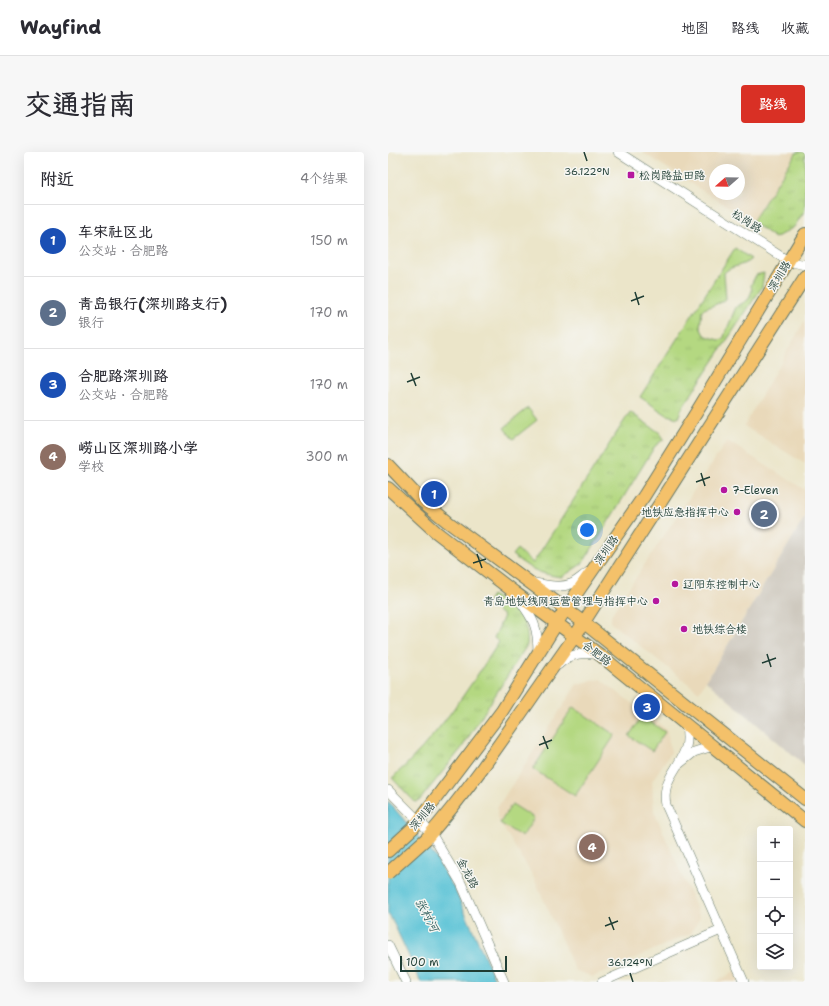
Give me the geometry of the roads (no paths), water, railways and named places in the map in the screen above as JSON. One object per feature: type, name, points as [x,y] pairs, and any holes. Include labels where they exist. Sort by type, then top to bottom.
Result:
[{"type":"main road","name":"深圳路","points":[[388,851],[417,824],[502,711],[565,610],[644,496],[805,234]]},
{"type":"main road","name":"深圳路","points":[[388,873],[429,836],[441,822],[516,722],[574,636],[805,277]]},
{"type":"main road","name":"合肥路","points":[[388,465],[422,501],[448,522],[583,622],[805,798]]},
{"type":"main road","name":"合肥路","points":[[388,488],[436,532],[600,655],[805,821]]},
{"type":"street","name":"松岗路","points":[[618,152],[788,261],[805,265]]},
{"type":"street","points":[[788,261],[805,274]]},
{"type":"street","points":[[529,582],[564,586],[576,581],[592,570]]},
{"type":"street","points":[[514,592],[533,620],[537,635],[538,654]]},
{"type":"street","points":[[545,677],[574,654],[581,653],[600,655]]},
{"type":"street","points":[[686,725],[686,746],[678,765],[667,782],[665,788],[666,805],[744,982]]},
{"type":"street","points":[[678,765],[694,752],[713,746]]},
{"type":"street","name":"金龙路","points":[[388,790],[429,836],[461,883],[504,982]]},
{"type":"street","points":[[602,982],[721,930]]},
{"type":"street","points":[[388,944],[406,982]]},
{"type":"water","name":"张村河","points":[[388,801],[434,855],[455,890],[496,982],[421,982],[388,914]]},
{"type":"place","name":"松岗路盐田路","points":[[631,175]]},
{"type":"place","name":"7-Eleven","points":[[724,490]]},
{"type":"place","name":"车宋社区北","points":[[434,494]]},
{"type":"place","name":"地铁应急指挥中心","points":[[737,512]]},
{"type":"place","name":"青岛银行(深圳路支行)","points":[[764,514]]},
{"type":"place","name":"辽阳东控制中心","points":[[675,584]]},
{"type":"place","name":"青岛地铁线网运营管理与指挥中心","points":[[656,601]]},
{"type":"place","name":"地铁综合楼","points":[[684,629]]},
{"type":"place","name":"合肥路深圳路","points":[[647,707]]},
{"type":"place","name":"崂山区深圳路小学","points":[[592,847]]}]
